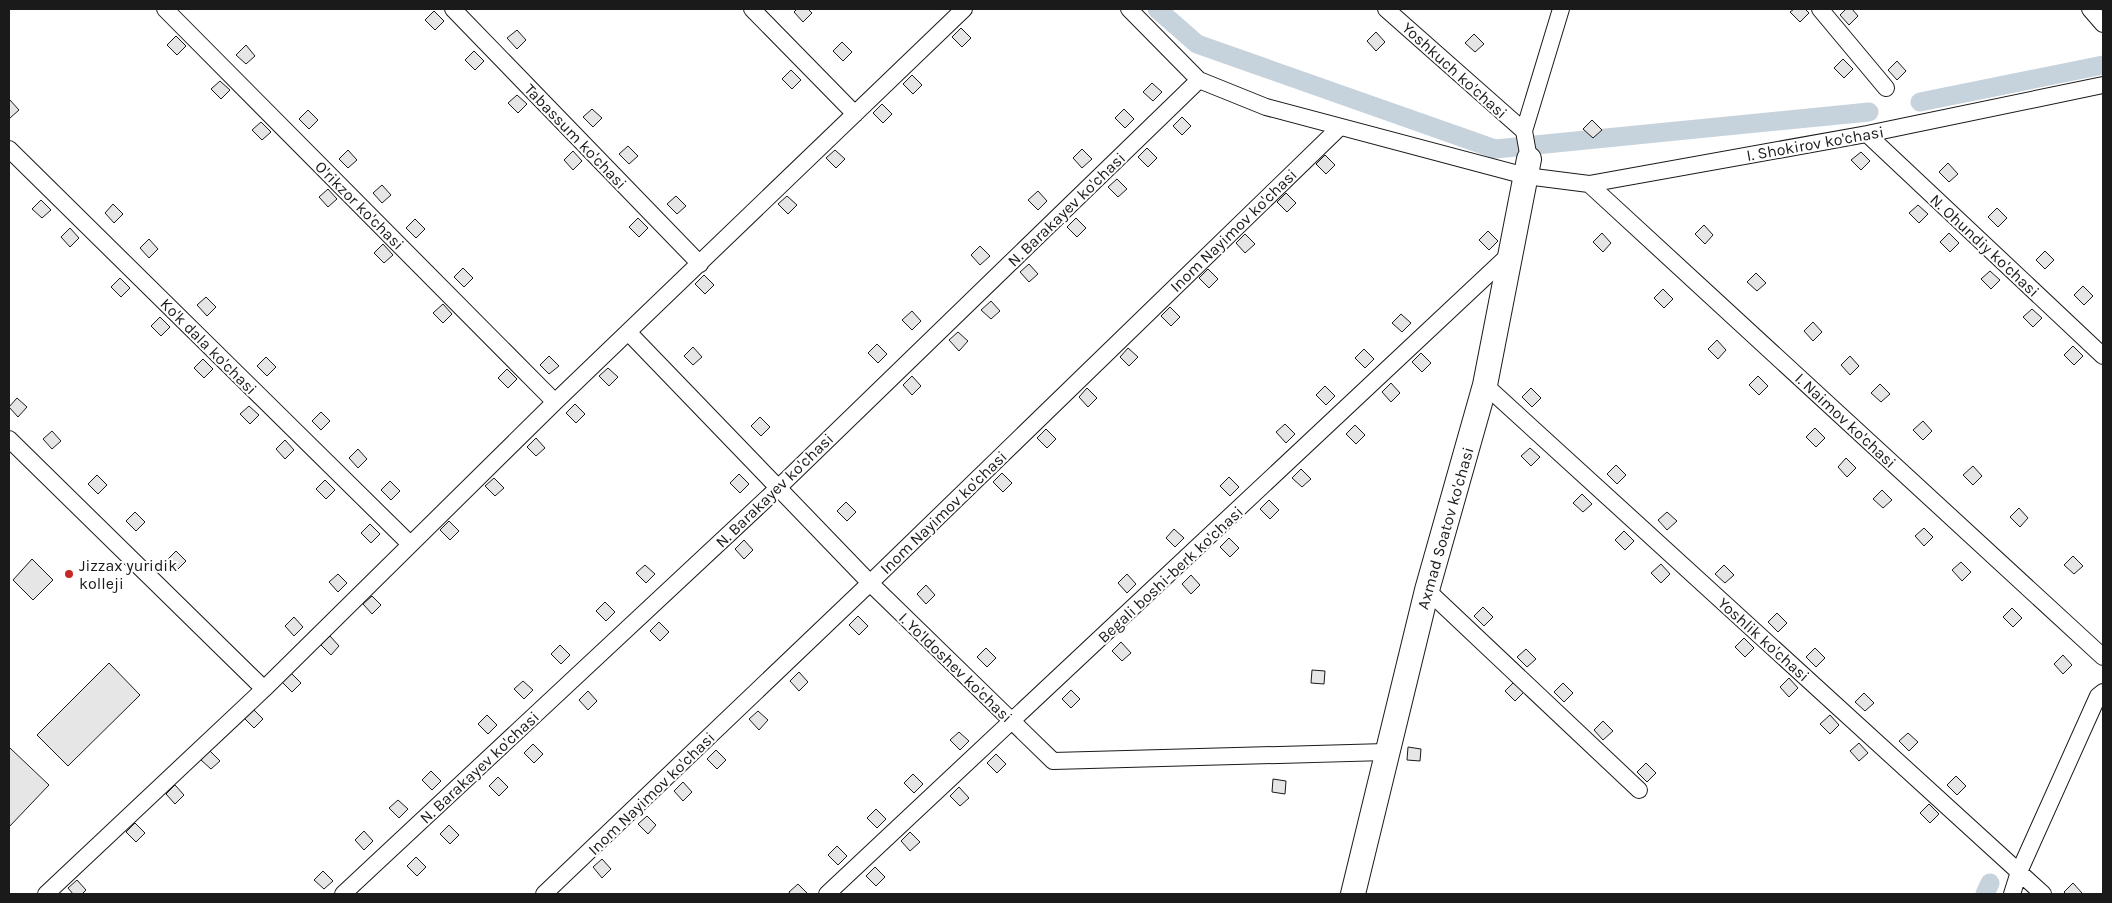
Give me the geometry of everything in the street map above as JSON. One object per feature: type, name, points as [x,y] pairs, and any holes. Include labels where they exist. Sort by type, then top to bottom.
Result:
[{"type":"street","name":"O'rikzor ko'chasi","points":[[165,9],[555,402]]},
{"type":"street","name":"Tabassum ko'chasi","points":[[453,9],[700,264]]},
{"type":"street","points":[[752,9],[855,114]]},
{"type":"street","points":[[46,894],[264,689],[555,402],[964,9]]},
{"type":"street","points":[[1129,9],[1199,80]]},
{"type":"street","name":"Yoshkuch ko'chasi","points":[[1386,9],[1527,153]]},
{"type":"street","points":[[1820,9],[1886,88]]},
{"type":"street","points":[[2090,9],[2103,24]]},
{"type":"street","points":[[1527,153],[1563,12]]},
{"type":"street","name":"I. Shokirov ko'chasi","points":[[1199,80],[1266,107],[1339,128],[1527,153],[1589,184],[1867,134],[2103,85]]},
{"type":"street","name":"N. Barakayev ko'chasi","points":[[343,894],[778,488],[1199,80]]},
{"type":"street","name":"Inom Nayimov ko'chasi","points":[[544,894],[870,583],[1339,128]]},
{"type":"street","name":"N. Ohundiy ko'chasi","points":[[1867,134],[2103,356]]},
{"type":"street","name":"Ko'k dala ko'chasi","points":[[9,148],[410,544]]},
{"type":"street","name":"Axmad Soatov ko'chasi","points":[[1353,894],[1386,752],[1427,590],[1485,385],[1511,253],[1527,153]]},
{"type":"street","name":"I. Naimov ko'chasi","points":[[1589,184],[2103,657]]},
{"type":"street","name":"Begali boshi-berk ko'chasi","points":[[827,894],[1013,722],[1511,253]]},
{"type":"street","name":"I. Yo'ldoshev ko'chasi","points":[[628,332],[870,583],[1053,761],[1386,752]]},
{"type":"street","name":"Yoshlik ko'chasi","points":[[1485,385],[2042,894]]},
{"type":"street","points":[[9,439],[264,689]]},
{"type":"street","points":[[1427,590],[1639,790]]},
{"type":"street","points":[[2012,894],[2019,872],[2098,696],[2103,692]]},
{"type":"building","points":[[797,9],[808,9],[812,13],[803,22],[794,12]]},
{"type":"building","points":[[1794,9],[1805,9],[1809,13],[1800,22],[1790,12]]},
{"type":"building","points":[[1846,9],[1852,9],[1858,16],[1849,25],[1840,15]]},
{"type":"building","points":[[434,11],[444,21],[435,30],[425,20]]},
{"type":"building","points":[[961,28],[971,38],[962,47],[952,37]]},
{"type":"building","points":[[517,30],[526,40],[517,49],[507,38]]},
{"type":"building","points":[[1376,32],[1385,42],[1376,51],[1367,41]]},
{"type":"building","points":[[1474,34],[1484,44],[1475,52],[1465,43]]},
{"type":"building","points":[[176,36],[186,46],[177,55],[167,45]]},
{"type":"building","points":[[842,42],[852,52],[843,61],[833,51]]},
{"type":"building","points":[[246,45],[255,56],[246,64],[236,55]]},
{"type":"building","points":[[474,51],[484,61],[475,70],[465,60]]},
{"type":"building","points":[[1843,59],[1853,69],[1844,78],[1834,68]]},
{"type":"building","points":[[1897,61],[1906,71],[1897,80],[1888,70]]},
{"type":"building","points":[[791,70],[801,80],[792,89],[782,79]]},
{"type":"building","points":[[912,75],[922,85],[913,94],[903,84]]},
{"type":"building","points":[[220,81],[230,90],[221,99],[211,89]]},
{"type":"building","points":[[1152,83],[1162,92],[1153,101],[1143,92]]},
{"type":"building","points":[[517,95],[527,104],[518,113],[508,103]]},
{"type":"building","points":[[9,99],[19,110],[10,118],[9,117]]},
{"type":"building","points":[[882,104],[892,114],[883,123],[873,113]]},
{"type":"building","points":[[592,109],[602,118],[593,127],[583,117]]},
{"type":"building","points":[[1124,109],[1134,119],[1125,128],[1115,118]]},
{"type":"building","points":[[308,110],[318,120],[309,129],[299,119]]},
{"type":"building","points":[[1182,117],[1191,126],[1182,135],[1173,126]]},
{"type":"building","points":[[1592,120],[1602,130],[1593,138],[1583,129]]},
{"type":"building","points":[[261,122],[271,132],[262,140],[252,130]]},
{"type":"building","points":[[628,146],[638,156],[629,164],[619,154]]},
{"type":"building","points":[[1147,148],[1157,158],[1148,167],[1138,157]]},
{"type":"building","points":[[1082,149],[1092,159],[1082,168],[1073,158]]},
{"type":"building","points":[[348,150],[357,160],[348,168],[339,159]]},
{"type":"building","points":[[835,150],[845,159],[836,168],[826,158]]},
{"type":"building","points":[[573,151],[582,161],[573,170],[564,160]]},
{"type":"building","points":[[1861,152],[1870,161],[1861,170],[1851,160]]},
{"type":"building","points":[[1325,155],[1335,165],[1326,174],[1316,164]]},
{"type":"building","points":[[1948,163],[1958,174],[1949,182],[1939,172]]},
{"type":"building","points":[[1117,179],[1127,189],[1118,197],[1108,187]]},
{"type":"building","points":[[382,185],[391,195],[382,203],[373,193]]},
{"type":"building","points":[[328,189],[337,199],[328,207],[319,197]]},
{"type":"building","points":[[1038,191],[1047,201],[1038,210],[1028,200]]},
{"type":"building","points":[[1286,193],[1296,203],[1287,212],[1277,202]]},
{"type":"building","points":[[676,196],[686,206],[677,214],[667,204]]},
{"type":"building","points":[[787,196],[797,205],[788,214],[778,204]]},
{"type":"building","points":[[41,200],[51,210],[42,218],[32,209]]},
{"type":"building","points":[[113,204],[123,214],[114,223],[105,213]]},
{"type":"building","points":[[1918,205],[1928,214],[1919,223],[1909,213]]},
{"type":"building","points":[[1997,208],[2007,218],[1998,227],[1988,217]]},
{"type":"building","points":[[638,218],[648,228],[639,237],[629,227]]},
{"type":"building","points":[[1076,218],[1086,228],[1077,237],[1067,227]]},
{"type":"building","points":[[415,219],[425,229],[416,238],[406,228]]},
{"type":"building","points":[[1704,225],[1713,235],[1705,244],[1695,234]]},
{"type":"building","points":[[70,228],[79,238],[70,247],[61,237]]},
{"type":"building","points":[[1488,231],[1498,241],[1489,250],[1479,240]]},
{"type":"building","points":[[1602,233],[1611,243],[1603,252],[1593,242]]},
{"type":"building","points":[[1949,233],[1959,243],[1950,252],[1940,242]]},
{"type":"building","points":[[1245,234],[1255,244],[1245,253],[1236,243]]},
{"type":"building","points":[[149,239],[158,249],[149,258],[140,248]]},
{"type":"building","points":[[383,244],[393,255],[384,263],[374,253]]},
{"type":"building","points":[[980,246],[990,256],[980,265],[971,255]]},
{"type":"building","points":[[2045,251],[2054,260],[2045,269],[2036,260]]},
{"type":"building","points":[[1029,264],[1038,274],[1029,282],[1020,272]]},
{"type":"building","points":[[463,268],[473,278],[464,287],[454,277]]},
{"type":"building","points":[[1208,269],[1218,279],[1209,288],[1199,278]]},
{"type":"building","points":[[1990,271],[2000,280],[1991,289],[1981,279]]},
{"type":"building","points":[[1756,273],[1766,283],[1757,291],[1747,282]]},
{"type":"building","points":[[704,275],[714,285],[705,294],[695,284]]},
{"type":"building","points":[[120,278],[130,288],[121,297],[111,287]]},
{"type":"building","points":[[2083,286],[2093,296],[2084,305],[2074,295]]},
{"type":"building","points":[[1663,289],[1673,299],[1664,308],[1654,298]]},
{"type":"building","points":[[206,297],[216,307],[207,316],[197,305]]},
{"type":"building","points":[[991,301],[1000,311],[991,319],[981,310]]},
{"type":"building","points":[[443,304],[452,314],[443,323],[433,313]]},
{"type":"building","points":[[1170,307],[1180,317],[1171,326],[1161,316]]},
{"type":"building","points":[[2032,309],[2042,318],[2033,327],[2023,317]]},
{"type":"building","points":[[912,311],[921,321],[912,330],[902,320]]},
{"type":"building","points":[[1401,314],[1411,323],[1402,332],[1392,323]]},
{"type":"building","points":[[160,317],[170,327],[161,336],[151,326]]},
{"type":"building","points":[[1813,322],[1822,332],[1813,341],[1804,331]]},
{"type":"building","points":[[958,332],[968,341],[959,351],[949,340]]},
{"type":"building","points":[[1717,340],[1726,350],[1718,359],[1708,349]]},
{"type":"building","points":[[877,344],[887,354],[878,363],[868,353]]},
{"type":"building","points":[[2073,346],[2083,356],[2074,365],[2064,355]]},
{"type":"building","points":[[693,347],[702,357],[693,365],[684,356]]},
{"type":"building","points":[[1128,348],[1138,357],[1129,366],[1120,357]]},
{"type":"building","points":[[1364,349],[1374,359],[1365,368],[1355,358]]},
{"type":"building","points":[[1421,353],[1431,363],[1422,372],[1412,362]]},
{"type":"building","points":[[549,356],[559,366],[549,374],[540,365]]},
{"type":"building","points":[[1850,356],[1859,366],[1850,375],[1841,365]]},
{"type":"building","points":[[266,357],[276,367],[267,376],[257,366]]},
{"type":"building","points":[[203,359],[213,369],[204,378],[194,368]]},
{"type":"building","points":[[608,368],[618,377],[609,386],[599,376]]},
{"type":"building","points":[[507,369],[517,379],[508,388],[498,378]]},
{"type":"building","points":[[912,376],[921,386],[912,395],[903,385]]},
{"type":"building","points":[[1758,376],[1768,386],[1759,395],[1749,385]]},
{"type":"building","points":[[1391,383],[1400,393],[1391,402],[1382,392]]},
{"type":"building","points":[[1880,384],[1890,394],[1881,402],[1871,393]]},
{"type":"building","points":[[1325,386],[1335,396],[1326,405],[1316,395]]},
{"type":"building","points":[[1087,388],[1097,398],[1088,407],[1079,397]]},
{"type":"building","points":[[1531,388],[1541,398],[1532,407],[1522,397]]},
{"type":"building","points":[[17,398],[27,407],[18,417],[9,407]]},
{"type":"building","points":[[575,404],[585,414],[576,423],[566,413]]},
{"type":"building","points":[[249,406],[259,415],[250,424],[240,414]]},
{"type":"building","points":[[321,412],[330,421],[321,430],[312,421]]},
{"type":"building","points":[[760,417],[770,427],[761,436],[751,426]]},
{"type":"building","points":[[1923,421],[1932,431],[1923,440],[1913,430]]},
{"type":"building","points":[[1285,424],[1295,434],[1286,443],[1276,432]]},
{"type":"building","points":[[1355,425],[1365,435],[1356,444],[1346,434]]},
{"type":"building","points":[[1815,428],[1825,438],[1816,447],[1806,437]]},
{"type":"building","points":[[1046,429],[1056,439],[1047,448],[1037,438]]},
{"type":"building","points":[[52,431],[61,441],[52,449],[43,439]]},
{"type":"building","points":[[536,438],[545,448],[536,456],[527,447]]},
{"type":"building","points":[[285,440],[294,450],[285,459],[276,449]]},
{"type":"building","points":[[1530,448],[1540,457],[1531,466],[1521,456]]},
{"type":"building","points":[[358,449],[367,459],[358,468],[349,458]]},
{"type":"building","points":[[1846,458],[1856,468],[1847,477],[1838,467]]},
{"type":"building","points":[[1616,465],[1626,475],[1617,484],[1607,474]]},
{"type":"building","points":[[1973,466],[1982,476],[1973,485],[1963,475]]},
{"type":"building","points":[[1301,469],[1311,479],[1302,487],[1292,478]]},
{"type":"building","points":[[1002,473],[1012,483],[1003,492],[993,482]]},
{"type":"building","points":[[739,474],[749,484],[740,493],[730,483]]},
{"type":"building","points":[[97,475],[107,485],[98,494],[88,484]]},
{"type":"building","points":[[1229,477],[1239,487],[1230,496],[1220,486]]},
{"type":"building","points":[[494,478],[504,488],[495,496],[485,486]]},
{"type":"building","points":[[325,480],[335,490],[326,499],[316,489]]},
{"type":"building","points":[[390,481],[400,491],[391,500],[381,490]]},
{"type":"building","points":[[1882,490],[1892,500],[1883,508],[1873,499]]},
{"type":"building","points":[[1582,494],[1592,504],[1583,512],[1573,503]]},
{"type":"building","points":[[1269,500],[1279,510],[1270,519],[1260,509]]},
{"type":"building","points":[[846,502],[856,512],[847,521],[837,511]]},
{"type":"building","points":[[2019,508],[2028,518],[2020,527],[2010,517]]},
{"type":"building","points":[[135,512],[145,522],[136,531],[126,521]]},
{"type":"building","points":[[1667,512],[1677,521],[1667,530],[1658,520]]},
{"type":"building","points":[[449,521],[459,531],[450,540],[440,530]]},
{"type":"building","points":[[370,524],[380,534],[371,543],[361,533]]},
{"type":"building","points":[[1924,528],[1933,537],[1924,546],[1915,536]]},
{"type":"building","points":[[1174,529],[1184,538],[1175,547],[1166,538]]},
{"type":"building","points":[[1624,531],[1634,541],[1625,550],[1615,540]]},
{"type":"building","points":[[1229,538],[1239,548],[1230,557],[1220,547]]},
{"type":"building","points":[[744,540],[753,550],[744,559],[735,549]]},
{"type":"building","points":[[176,551],[186,561],[177,570],[167,560]]},
{"type":"building","points":[[2073,556],[2083,566],[2074,574],[2064,565]]},
{"type":"building","points":[[32,559],[53,580],[33,600],[13,580]]},
{"type":"building","points":[[1961,562],[1971,572],[1962,581],[1952,570]]},
{"type":"building","points":[[1661,564],[1670,574],[1661,583],[1651,573]]},
{"type":"building","points":[[645,565],[655,574],[646,583],[636,573]]},
{"type":"building","points":[[1724,565],[1734,575],[1725,583],[1715,574]]},
{"type":"building","points":[[338,574],[347,583],[338,592],[329,582]]},
{"type":"building","points":[[1127,574],[1136,584],[1127,593],[1118,583]]},
{"type":"building","points":[[1191,575],[1200,585],[1191,594],[1182,584]]},
{"type":"building","points":[[926,585],[935,595],[926,604],[917,594]]},
{"type":"building","points":[[372,596],[381,605],[372,614],[363,604]]},
{"type":"building","points":[[605,602],[615,612],[606,621],[596,611]]},
{"type":"building","points":[[1483,607],[1493,617],[1484,626],[1474,616]]},
{"type":"building","points":[[2012,608],[2022,618],[2013,627],[2003,617]]},
{"type":"building","points":[[1777,613],[1787,623],[1778,632],[1768,622]]},
{"type":"building","points":[[858,616],[868,626],[859,635],[849,625]]},
{"type":"building","points":[[294,617],[303,627],[294,636],[285,626]]},
{"type":"building","points":[[659,622],[669,632],[660,641],[650,631]]},
{"type":"building","points":[[330,636],[339,646],[331,655],[321,645]]},
{"type":"building","points":[[1744,638],[1754,648],[1745,657],[1735,647]]},
{"type":"building","points":[[1121,642],[1131,653],[1122,661],[1112,651]]},
{"type":"building","points":[[560,645],[570,655],[561,664],[551,654]]},
{"type":"building","points":[[986,648],[996,658],[987,667],[977,657]]},
{"type":"building","points":[[1815,648],[1825,658],[1816,667],[1806,657]]},
{"type":"building","points":[[1526,649],[1536,659],[1527,667],[1517,657]]},
{"type":"building","points":[[2063,655],[2072,665],[2063,674],[2054,664]]},
{"type":"building","points":[[109,663],[140,695],[68,766],[37,735]]},
{"type":"building","points":[[1312,670],[1325,671],[1324,684],[1311,683]]},
{"type":"building","points":[[799,672],[808,682],[799,691],[790,681]]},
{"type":"building","points":[[291,673],[301,683],[292,692],[282,682]]},
{"type":"building","points":[[1789,678],[1798,688],[1789,697],[1780,687]]},
{"type":"building","points":[[523,681],[533,690],[524,699],[514,689]]},
{"type":"building","points":[[1514,682],[1524,692],[1515,701],[1505,691]]},
{"type":"building","points":[[1563,683],[1573,693],[1564,702],[1554,692]]},
{"type":"building","points":[[1071,690],[1080,699],[1071,708],[1062,699]]},
{"type":"building","points":[[588,691],[597,701],[588,710],[579,700]]},
{"type":"building","points":[[1864,693],[1874,703],[1865,711],[1855,702]]},
{"type":"building","points":[[253,709],[263,719],[254,728],[244,718]]},
{"type":"building","points":[[758,711],[768,720],[759,730],[749,719]]},
{"type":"building","points":[[487,715],[497,725],[488,734],[478,724]]},
{"type":"building","points":[[1830,715],[1839,725],[1830,734],[1820,724]]},
{"type":"building","points":[[1603,721],[1613,731],[1603,740],[1594,730]]},
{"type":"building","points":[[959,732],[969,741],[960,750],[950,740]]},
{"type":"building","points":[[1908,733],[1918,742],[1909,751],[1899,741]]},
{"type":"building","points":[[1859,743],[1868,753],[1859,761],[1850,751]]},
{"type":"building","points":[[533,744],[543,754],[534,763],[524,753]]},
{"type":"building","points":[[1408,747],[1421,749],[1420,761],[1407,760]]},
{"type":"building","points":[[10,748],[49,785],[9,827],[9,750]]},
{"type":"building","points":[[716,750],[726,760],[717,769],[707,759]]},
{"type":"building","points":[[210,751],[220,761],[211,769],[201,760]]},
{"type":"building","points":[[996,754],[1006,764],[997,773],[987,763]]},
{"type":"building","points":[[1646,763],[1656,773],[1647,782],[1637,772]]},
{"type":"building","points":[[431,771],[441,781],[432,790],[422,780]]},
{"type":"building","points":[[913,774],[923,784],[914,793],[904,783]]},
{"type":"building","points":[[1956,776],[1966,786],[1957,795],[1947,785]]},
{"type":"building","points":[[498,777],[508,787],[499,796],[489,786]]},
{"type":"building","points":[[1273,779],[1286,781],[1285,794],[1272,792]]},
{"type":"building","points":[[683,782],[692,792],[683,801],[674,791]]},
{"type":"building","points":[[175,785],[184,795],[175,804],[166,794]]},
{"type":"building","points":[[959,787],[969,798],[960,806],[950,796]]},
{"type":"building","points":[[398,800],[408,809],[399,818],[389,808]]},
{"type":"building","points":[[1929,804],[1939,814],[1930,823],[1920,813]]},
{"type":"building","points":[[876,809],[886,819],[877,828],[867,818]]},
{"type":"building","points":[[647,816],[656,825],[648,834],[638,824]]},
{"type":"building","points":[[135,823],[145,833],[136,842],[126,832]]},
{"type":"building","points":[[449,825],[459,835],[450,844],[440,834]]},
{"type":"building","points":[[364,831],[373,841],[364,850],[355,840]]},
{"type":"building","points":[[910,832],[920,842],[910,851],[901,841]]},
{"type":"building","points":[[837,846],[847,856],[838,865],[828,855]]},
{"type":"building","points":[[416,857],[426,867],[417,876],[407,866]]},
{"type":"building","points":[[602,859],[611,869],[602,878],[593,867]]},
{"type":"building","points":[[875,867],[885,877],[876,886],[866,876]]},
{"type":"building","points":[[323,871],[333,881],[324,889],[314,880]]},
{"type":"building","points":[[77,880],[86,890],[82,894],[73,894],[68,888]]},
{"type":"building","points":[[2073,883],[2081,894],[2066,894],[2064,892]]},
{"type":"building","points":[[798,884],[807,893],[790,894],[789,892]]},
{"type":"waterway","points":[[1157,9],[1197,44],[1495,149],[1869,112]]},
{"type":"waterway","points":[[1920,102],[2103,65]]},
{"type":"waterway","points":[[1985,894],[1990,883]]},
{"type":"place","name":"Jizzax yuridik kolleji","points":[[69,574]]}]
